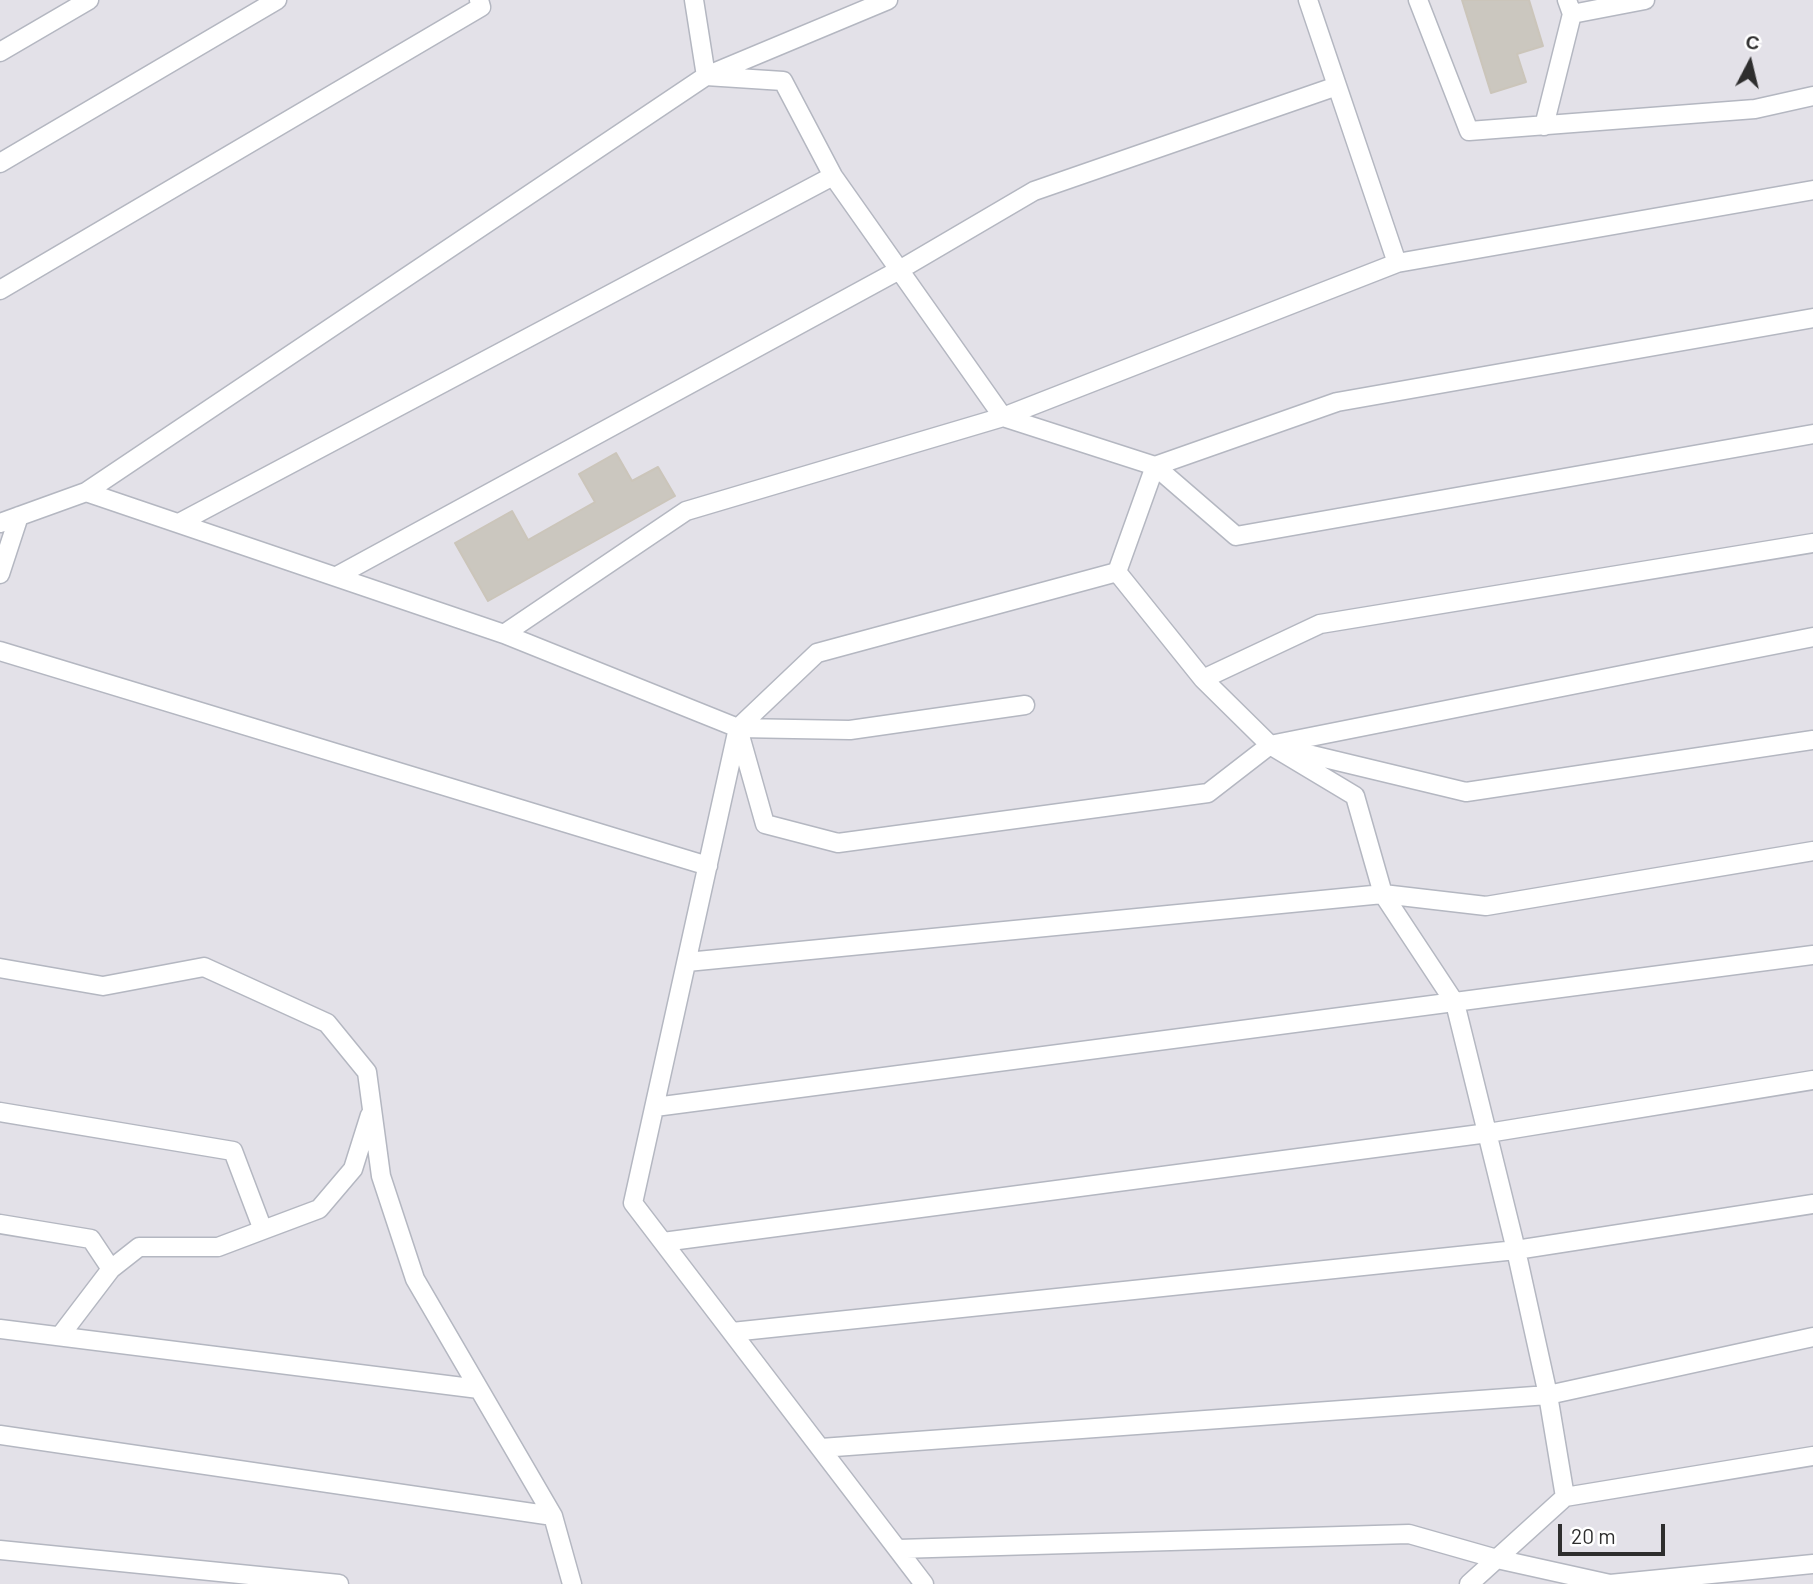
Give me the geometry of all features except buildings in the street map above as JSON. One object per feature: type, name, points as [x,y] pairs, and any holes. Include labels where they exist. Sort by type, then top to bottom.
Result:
[{"type":"lane","points":[[0,52],[89,0]]},
{"type":"lane","points":[[0,163],[277,0]]},
{"type":"lane","points":[[0,290],[481,7],[479,0]]},
{"type":"lane","points":[[694,0],[706,76]]},
{"type":"lane","points":[[0,523],[86,492],[706,76],[888,0]]},
{"type":"lane","points":[[1308,0],[1397,263]]},
{"type":"lane","points":[[1418,0],[1469,131],[1755,109],[1813,96]]},
{"type":"lane","points":[[1544,126],[1569,7],[1646,0]]},
{"type":"lane","points":[[706,76],[783,81],[833,176],[1003,417],[1155,466],[1236,536],[1813,434]]},
{"type":"lane","points":[[337,576],[901,269],[1034,191],[1337,86]]},
{"type":"lane","points":[[178,523],[833,176]]},
{"type":"lane","points":[[504,634],[686,511],[1003,417],[1397,263],[1813,190]]},
{"type":"lane","points":[[1155,466],[1337,402],[1813,318]]},
{"type":"lane","points":[[1118,572],[1155,466]]},
{"type":"lane","points":[[86,492],[504,634],[738,728],[850,730],[1025,705]]},
{"type":"lane","points":[[0,573],[19,516]]},
{"type":"lane","points":[[1203,679],[1320,624],[1813,542]]},
{"type":"lane","points":[[1118,572],[1203,679],[1270,745],[1355,796],[1383,894],[1455,1003],[1516,1250],[1548,1395],[1565,1497]]},
{"type":"lane","points":[[925,1584],[634,1203],[738,728],[817,653],[1118,572]]},
{"type":"lane","points":[[738,728],[765,824],[838,842],[1208,793],[1270,745],[1813,637]]},
{"type":"lane","points":[[0,651],[708,866]]},
{"type":"lane","points":[[1270,745],[1465,792],[1813,740]]},
{"type":"lane","points":[[687,962],[1383,894],[1486,906],[1813,851]]},
{"type":"lane","points":[[655,1107],[1813,955]]},
{"type":"lane","points":[[0,968],[103,986],[204,967],[327,1023],[367,1072],[382,1176],[415,1279],[552,1516],[572,1584]]},
{"type":"lane","points":[[663,1242],[1488,1133],[1813,1080]]},
{"type":"lane","points":[[60,1336],[111,1269],[139,1247],[218,1247],[319,1209],[353,1169],[372,1110]]},
{"type":"lane","points":[[0,1112],[233,1151],[263,1230]]},
{"type":"lane","points":[[732,1332],[1516,1250],[1813,1204]]},
{"type":"lane","points":[[0,1224],[91,1239],[111,1269]]},
{"type":"lane","points":[[0,1329],[479,1389]]},
{"type":"lane","points":[[821,1448],[1548,1395],[1813,1338]]},
{"type":"lane","points":[[0,1435],[552,1516]]},
{"type":"lane","points":[[1469,1584],[1565,1497],[1813,1456]]},
{"type":"lane","points":[[898,1549],[1409,1534],[1497,1559],[1610,1584],[1813,1564]]},
{"type":"lane","points":[[0,1550],[156,1575],[340,1584]]},
{"type":"shaded area","points":[[0,0],[1813,0],[1813,1584],[0,1584]]}]
